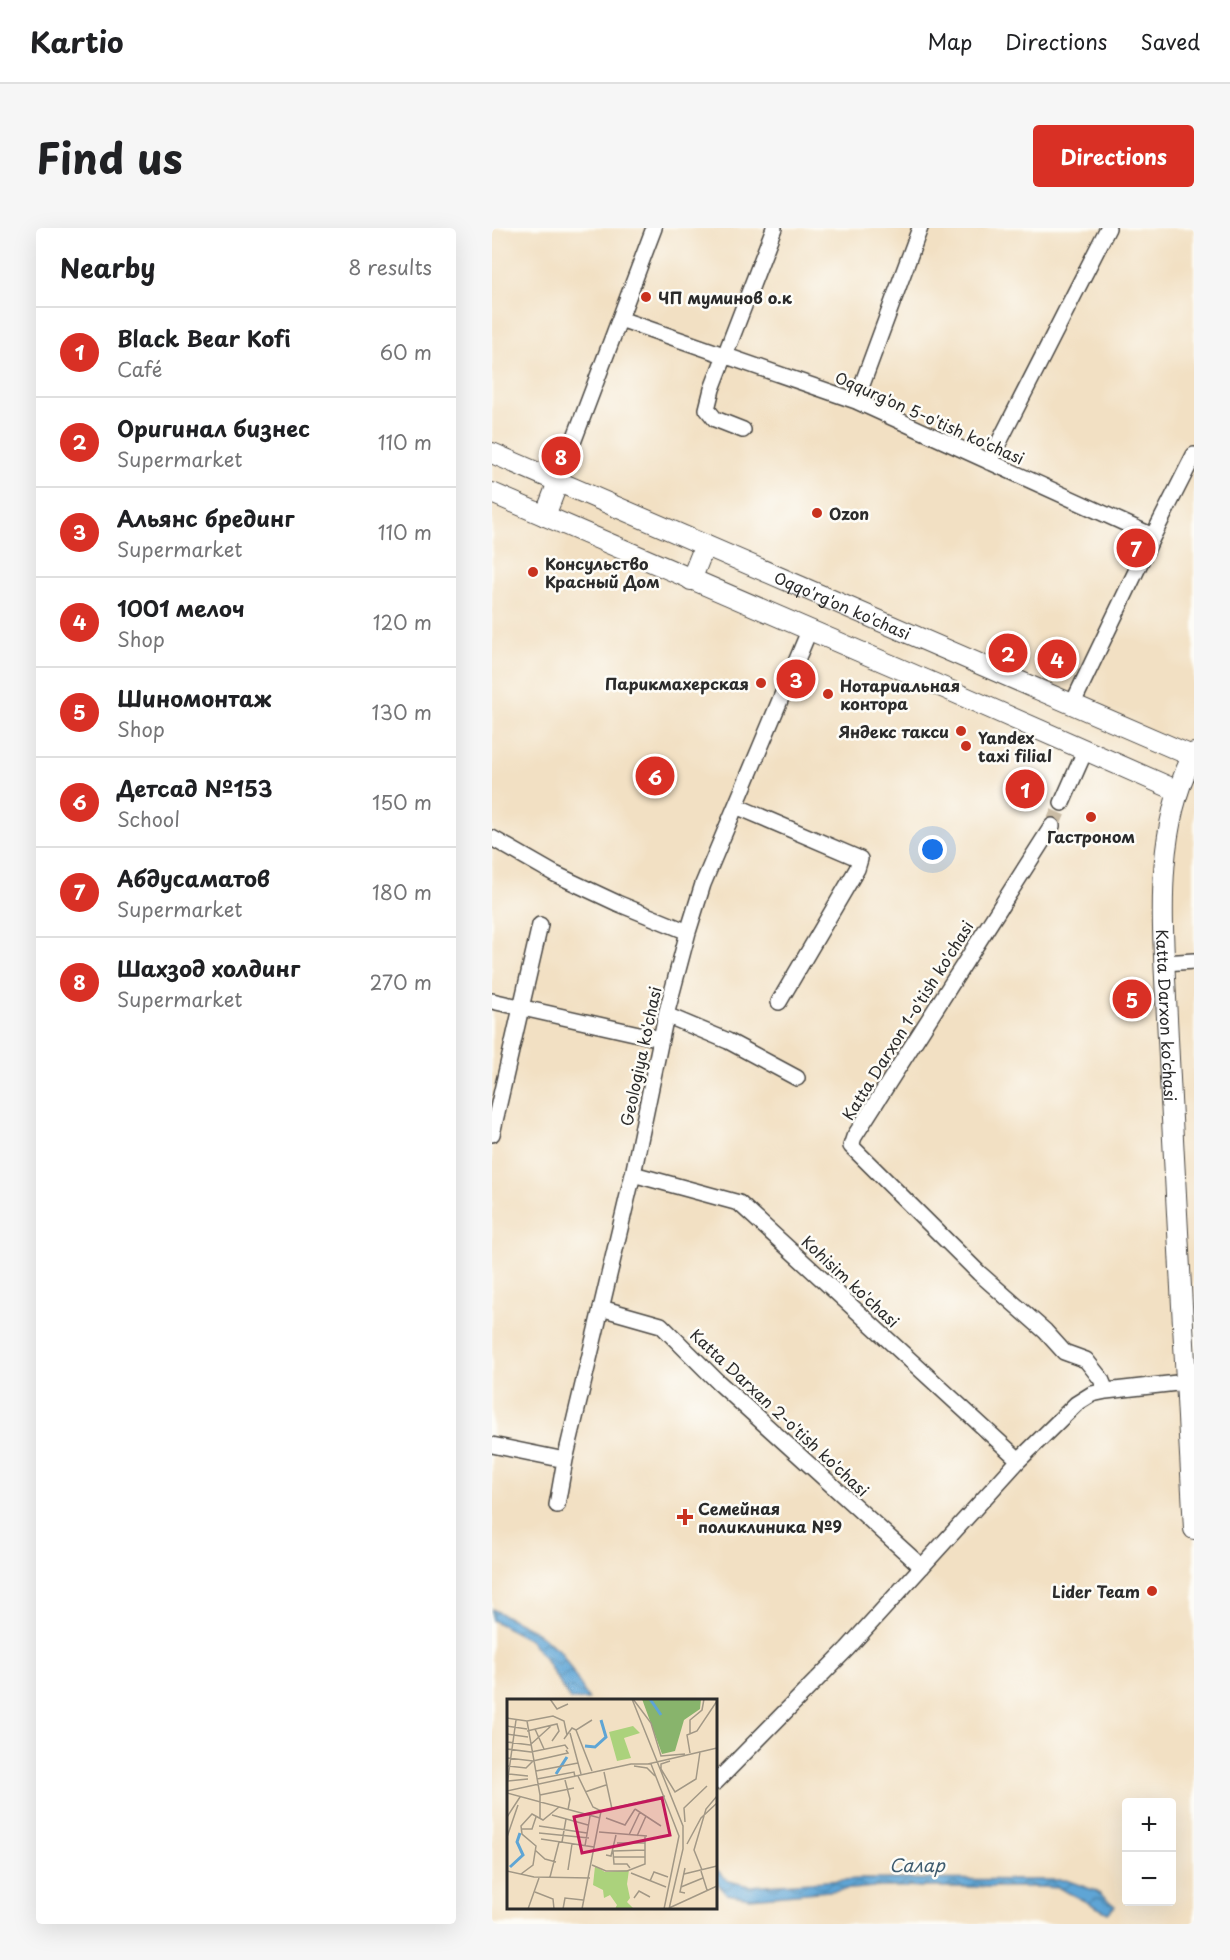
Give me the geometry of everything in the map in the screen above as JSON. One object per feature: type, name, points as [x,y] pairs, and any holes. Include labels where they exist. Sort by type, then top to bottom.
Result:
[{"type":"main road","name":"Oqqo'rg'on ko'chasi","points":[[492,453],[1072,705],[1193,755]]},
{"type":"main road","points":[[545,516],[558,482]]},
{"type":"main road","points":[[492,493],[1178,791]]},
{"type":"main road","points":[[691,580],[705,545]]},
{"type":"main road","name":"Katta Darxon ko'chasi","points":[[1193,755],[1178,791],[1168,831],[1164,861],[1164,963],[1194,1528]]},
{"type":"street","points":[[558,482],[654,228]]},
{"type":"street","points":[[743,430],[715,419],[707,409],[712,389],[774,228]]},
{"type":"street","points":[[856,401],[920,228]]},
{"type":"street","points":[[989,462],[1108,228]]},
{"type":"street","name":"Oqqurg'on 5-o'tish ko'chasi","points":[[620,319],[856,401],[1153,536]]},
{"type":"street","points":[[1072,705],[1194,455]]},
{"type":"street","name":"Geologiya ko'chasi","points":[[556,1505],[633,1174],[666,1015],[688,932],[703,884],[809,631]]},
{"type":"street","points":[[1062,803],[1085,751]]},
{"type":"street","points":[[736,806],[860,859],[857,869],[779,1002]]},
{"type":"street","name":"Katta Darxon 1-o'tish ko'chasi","points":[[1052,826],[854,1137],[851,1146],[979,1274],[1045,1331],[1064,1352],[1086,1360],[1101,1379],[1106,1391]]},
{"type":"street","points":[[492,838],[586,888],[688,932]]},
{"type":"street","points":[[492,1134],[540,925]]},
{"type":"street","points":[[1164,963],[1194,961]]},
{"type":"street","points":[[492,1001],[661,1039]]},
{"type":"street","points":[[666,1015],[728,1041],[797,1078]]},
{"type":"street","name":"Kohisim ko'chasi","points":[[633,1174],[739,1203],[1019,1460]]},
{"type":"street","name":"Katta Darxan 2-o'tish ko'chasi","points":[[601,1308],[660,1325],[922,1567]]},
{"type":"street","points":[[717,1781],[847,1649],[1019,1460],[1076,1404],[1092,1394],[1106,1391],[1186,1382]]},
{"type":"street","points":[[492,1445],[565,1460]]},
{"type":"water","points":[[492,1609],[535,1631],[561,1652],[588,1699],[569,1699],[530,1640],[492,1620]]},
{"type":"water","name":"Салар","points":[[717,1870],[728,1881],[749,1886],[858,1879],[1066,1880],[1096,1891],[1115,1906],[1108,1913],[1059,1888],[1040,1887],[874,1887],[750,1898],[727,1894],[717,1883]]},
{"type":"tunnel","points":[[1052,826],[1062,803]]},
{"type":"place","name":"ЧП муминов о.к","points":[[646,297]]},
{"type":"place","name":"Шахзод холдинг","points":[[561,456]]},
{"type":"place","name":"Ozon","points":[[817,513]]},
{"type":"place","name":"Абдусаматов","points":[[1136,548]]},
{"type":"place","name":"Консульство Красный Дом","points":[[533,572]]},
{"type":"place","name":"Оригинал бизнес","points":[[1008,653]]},
{"type":"place","name":"1001 мелоч","points":[[1057,659]]},
{"type":"place","name":"Альянс брединг","points":[[796,679]]},
{"type":"place","name":"Парикмахерская","points":[[761,683]]},
{"type":"place","name":"Нотариальная контора","points":[[828,694]]},
{"type":"place","name":"Яндекс такси","points":[[961,731]]},
{"type":"place","name":"Yandex taxi filial","points":[[966,746]]},
{"type":"place","name":"Детсад №153","points":[[655,776]]},
{"type":"place","name":"Black Bear Kofi","points":[[1025,789]]},
{"type":"place","name":"Гастроном","points":[[1091,817]]},
{"type":"place","name":"Шиномонтаж","points":[[1132,999]]},
{"type":"place","name":"Семейная поликлиника №9","points":[[685,1517]]},
{"type":"place","name":"Lider Team","points":[[1152,1591]]}]
